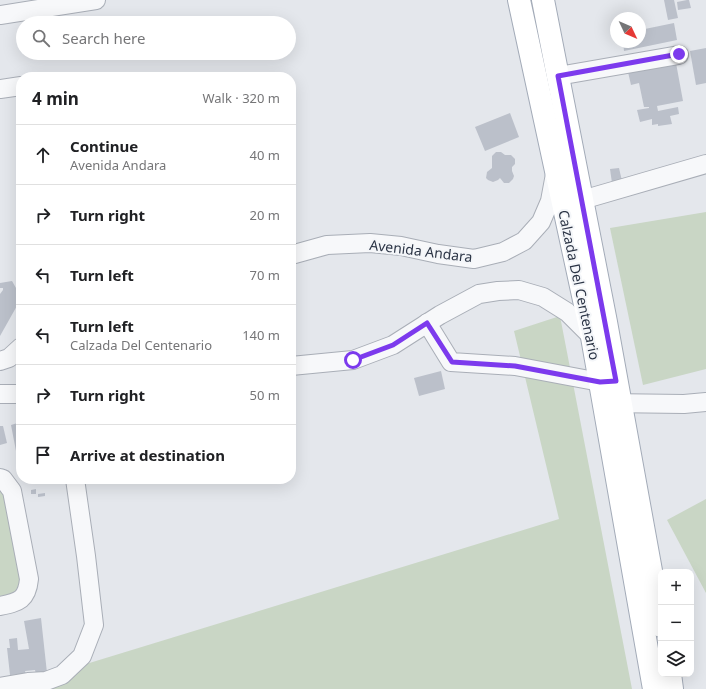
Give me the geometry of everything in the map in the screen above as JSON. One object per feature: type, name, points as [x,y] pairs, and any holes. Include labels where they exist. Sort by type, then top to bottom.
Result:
[{"type":"main road","name":"Calzada Del Centenario","points":[[543,0],[582,200],[654,689]]},
{"type":"main road","name":"Calzada Del Centenario","points":[[520,1],[555,172],[592,337],[610,392],[658,612]]},
{"type":"main road","points":[[670,677],[672,689]]},
{"type":"street","points":[[0,15],[35,4],[96,0]]},
{"type":"street","points":[[558,76],[679,54]]},
{"type":"street","points":[[0,89],[16,87]]},
{"type":"street","points":[[582,200],[706,164]]},
{"type":"street","name":"Avenida Andara","points":[[296,254],[327,246],[370,243],[401,246],[438,254],[474,259],[503,252],[524,241],[541,222],[550,201],[555,172]]},
{"type":"street","points":[[296,366],[353,360],[393,345],[427,323],[479,294],[498,290],[519,290],[543,297],[566,312],[592,337]]},
{"type":"street","points":[[427,323],[452,362],[515,366],[610,392],[684,404],[706,402]]},
{"type":"street","points":[[0,361],[9,358],[16,352]]},
{"type":"street","points":[[0,394],[16,394]]},
{"type":"street","points":[[0,478],[3,479],[12,492],[30,580],[28,591],[23,599],[0,606]]},
{"type":"street","points":[[0,686],[46,681],[62,675],[82,656],[94,624],[76,484]]},
{"type":"green space","points":[[706,212],[706,369],[643,385],[610,228]]},
{"type":"green space","points":[[560,316],[632,689],[0,689],[559,519],[514,331]]},
{"type":"green space","points":[[0,490],[6,499],[25,579],[15,594],[0,596]]},
{"type":"green space","points":[[706,499],[706,593],[694,569],[667,520]]},
{"type":"building","points":[[664,0],[674,0],[678,18],[668,20]]},
{"type":"building","points":[[689,0],[691,8],[678,10],[677,2]]},
{"type":"building","points":[[674,23],[677,40],[646,46],[646,29]]},
{"type":"building","points":[[624,48],[638,48],[624,51]]},
{"type":"building","points":[[706,48],[706,83],[696,85],[690,51]]},
{"type":"building","points":[[676,63],[683,101],[657,106],[658,111],[678,107],[679,114],[670,116],[672,124],[658,126],[658,124],[652,125],[652,119],[640,122],[637,110],[649,107],[644,107],[639,83],[631,85],[628,72]]},
{"type":"building","points":[[510,113],[519,137],[485,151],[475,127]]},
{"type":"building","points":[[496,152],[511,155],[515,159],[515,164],[512,167],[514,176],[509,183],[504,183],[500,178],[493,182],[486,178],[487,172],[492,168],[492,156]]},
{"type":"building","points":[[619,168],[622,181],[612,183],[610,169]]},
{"type":"building","points":[[12,281],[16,288],[16,308],[0,336],[0,294],[3,288],[0,288],[0,283]]},
{"type":"building","points":[[441,371],[445,389],[419,396],[414,378]]},
{"type":"building","points":[[16,424],[16,451],[11,425]]},
{"type":"building","points":[[0,426],[3,426],[7,443],[0,445]]},
{"type":"building","points":[[36,489],[36,494],[31,494],[31,490]]},
{"type":"building","points":[[45,493],[45,496],[38,497],[38,494]]},
{"type":"building","points":[[41,618],[47,673],[36,674],[35,670],[25,671],[26,674],[10,675],[7,648],[10,648],[9,639],[17,638],[18,650],[29,649],[24,621]]},
{"type":"route","points":[[353,360],[393,345],[427,323],[452,362],[515,366],[600,382],[616,381],[558,76],[679,54]]}]
